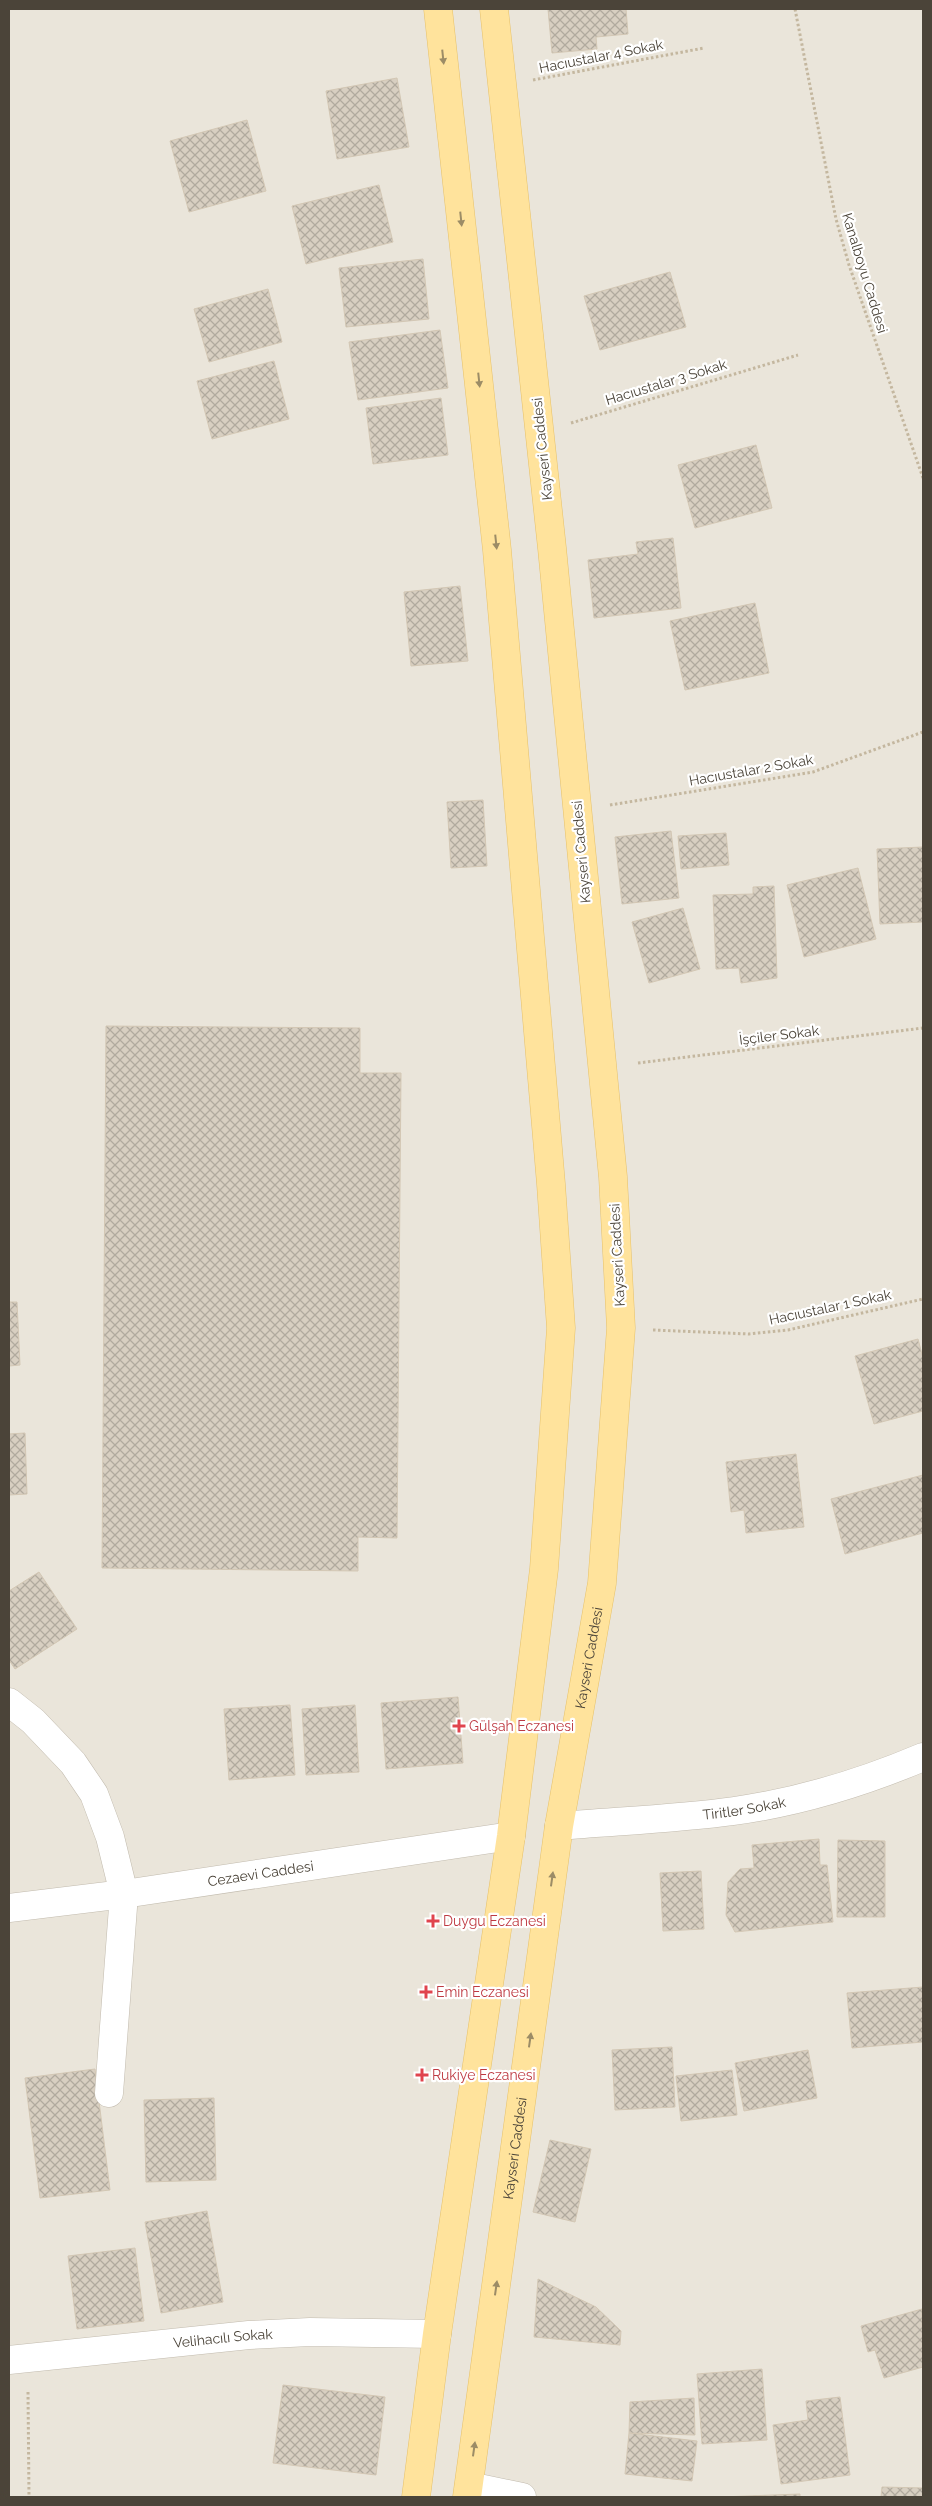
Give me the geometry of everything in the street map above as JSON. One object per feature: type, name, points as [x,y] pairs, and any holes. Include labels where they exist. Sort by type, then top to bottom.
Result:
[{"type":"main road","points":[[416,2497],[437,2334],[511,1836],[544,1569],[561,1328],[551,1184],[497,550],[438,9]]},
{"type":"main road","name":"Kayseri Caddesi","points":[[468,2492],[560,1826],[602,1583],[621,1328],[613,1177],[540,432],[494,9]]},
{"type":"street","points":[[9,1702],[33,1721],[73,1763],[94,1794],[110,1837],[124,1894],[109,2092]]},
{"type":"street","name":"Tiritler Sokak","points":[[560,1826],[733,1811],[774,1804],[876,1775],[923,1757]]},
{"type":"street","name":"Cezaevi Caddesi","points":[[9,1908],[124,1894],[511,1836]]},
{"type":"street","name":"Velihacılı Sokak","points":[[18,2359],[249,2335],[310,2332],[437,2334]]},
{"type":"street","points":[[468,2492],[522,2497]]},
{"type":"path","name":"Kanalboyu Caddesi","points":[[795,9],[836,219],[849,265],[923,478]]},
{"type":"path","name":"Hacıustalar 4 Sokak","points":[[502,86],[704,48]]},
{"type":"path","name":"Hacıustalar 3 Sokak","points":[[540,432],[798,355]]},
{"type":"path","name":"Hacıustalar 2 Sokak","points":[[577,810],[813,772],[923,732]]},
{"type":"path","name":"İşçiler Sokak","points":[[638,1064],[923,1028]]},
{"type":"path","name":"Hacıustalar 1 Sokak","points":[[621,1328],[749,1334],[788,1330],[923,1299]]},
{"type":"path","points":[[18,2359],[29,2497]]},
{"type":"shaded area","points":[[9,9],[923,9],[923,2497],[9,2497]]},
{"type":"building","points":[[548,9],[626,9],[628,34],[596,37],[597,49],[552,53]]},
{"type":"building","points":[[397,78],[409,147],[337,159],[326,91]]},
{"type":"building","points":[[247,120],[266,191],[189,212],[170,141]]},
{"type":"building","points":[[379,185],[393,242],[306,264],[292,206]]},
{"type":"building","points":[[423,259],[429,319],[346,327],[339,268]]},
{"type":"building","points":[[670,272],[686,327],[600,350],[584,296]]},
{"type":"building","points":[[268,289],[282,342],[209,362],[194,309]]},
{"type":"building","points":[[440,330],[448,388],[358,400],[349,342]]},
{"type":"building","points":[[274,361],[289,419],[212,439],[197,381]]},
{"type":"building","points":[[441,398],[448,455],[373,464],[366,408]]},
{"type":"building","points":[[756,445],[772,508],[695,528],[678,465]]},
{"type":"building","points":[[673,538],[681,608],[594,618],[588,560],[638,554],[636,542]]},
{"type":"building","points":[[460,586],[468,661],[411,666],[404,592]]},
{"type":"building","points":[[755,603],[769,673],[685,690],[670,621]]},
{"type":"building","points":[[483,800],[487,866],[451,868],[447,802]]},
{"type":"building","points":[[671,831],[679,898],[622,904],[615,837]]},
{"type":"building","points":[[726,833],[729,865],[681,869],[678,836]]},
{"type":"building","points":[[923,847],[923,922],[880,924],[877,849]]},
{"type":"building","points":[[858,868],[876,939],[804,957],[787,885]]},
{"type":"building","points":[[774,886],[777,978],[741,983],[739,968],[716,969],[713,895],[753,894],[753,887]]},
{"type":"building","points":[[683,908],[700,969],[649,983],[632,922]]},
{"type":"building","points":[[106,1026],[360,1028],[360,1073],[401,1073],[397,1538],[358,1537],[358,1571],[102,1568]]},
{"type":"building","points":[[9,1302],[17,1302],[20,1365],[9,1366]]},
{"type":"building","points":[[918,1339],[923,1358],[923,1411],[874,1424],[855,1356]]},
{"type":"building","points":[[25,1433],[27,1494],[9,1495],[9,1434]]},
{"type":"building","points":[[796,1454],[804,1527],[746,1533],[744,1510],[731,1512],[726,1462]]},
{"type":"building","points":[[923,1475],[923,1533],[845,1554],[831,1499]]},
{"type":"building","points":[[39,1572],[77,1629],[15,1669],[9,1660],[9,1591]]},
{"type":"building","points":[[458,1697],[463,1763],[386,1769],[381,1703]]},
{"type":"building","points":[[290,1705],[295,1775],[229,1780],[224,1709]]},
{"type":"building","points":[[355,1705],[359,1772],[306,1775],[302,1709]]},
{"type":"building","points":[[819,1839],[820,1865],[827,1865],[833,1922],[735,1932],[726,1915],[728,1882],[740,1869],[754,1868],[752,1845]]},
{"type":"building","points":[[838,1840],[885,1841],[885,1917],[837,1917]]},
{"type":"building","points":[[701,1871],[704,1929],[663,1931],[660,1873]]},
{"type":"building","points":[[923,1987],[923,2042],[852,2048],[847,1993]]},
{"type":"building","points":[[672,2047],[675,2107],[615,2110],[612,2050]]},
{"type":"building","points":[[808,2050],[817,2098],[744,2111],[735,2063]]},
{"type":"building","points":[[95,2069],[110,2190],[40,2198],[25,2078]]},
{"type":"building","points":[[732,2070],[737,2115],[681,2121],[676,2076]]},
{"type":"building","points":[[214,2098],[216,2180],[146,2182],[144,2100]]},
{"type":"building","points":[[550,2140],[591,2149],[575,2222],[533,2212]]},
{"type":"building","points":[[207,2211],[223,2302],[161,2313],[145,2222]]},
{"type":"building","points":[[135,2248],[144,2321],[77,2329],[68,2256]]},
{"type":"building","points":[[538,2279],[596,2307],[621,2331],[620,2345],[534,2337]]},
{"type":"building","points":[[922,2309],[923,2367],[884,2378],[875,2350],[868,2352],[861,2326]]},
{"type":"building","points":[[762,2369],[767,2440],[702,2444],[697,2374]]},
{"type":"building","points":[[283,2385],[385,2397],[376,2475],[273,2463]]},
{"type":"building","points":[[840,2397],[850,2475],[781,2484],[773,2425],[808,2420],[806,2401]]},
{"type":"building","points":[[694,2398],[695,2435],[629,2433],[630,2402]]},
{"type":"building","points":[[629,2433],[697,2441],[692,2481],[625,2474]]},
{"type":"building","points":[[882,2487],[923,2488],[923,2497],[881,2497]]},
{"type":"building","points":[[800,2494],[800,2497],[720,2497]]},
{"type":"place","name":"Gülşah Eczanesi","points":[[459,1726]]},
{"type":"place","name":"Duygu Eczanesi","points":[[433,1921]]},
{"type":"place","name":"Emin Eczanesi","points":[[426,1992]]},
{"type":"place","name":"Rukiye Eczanesi","points":[[422,2075]]}]
